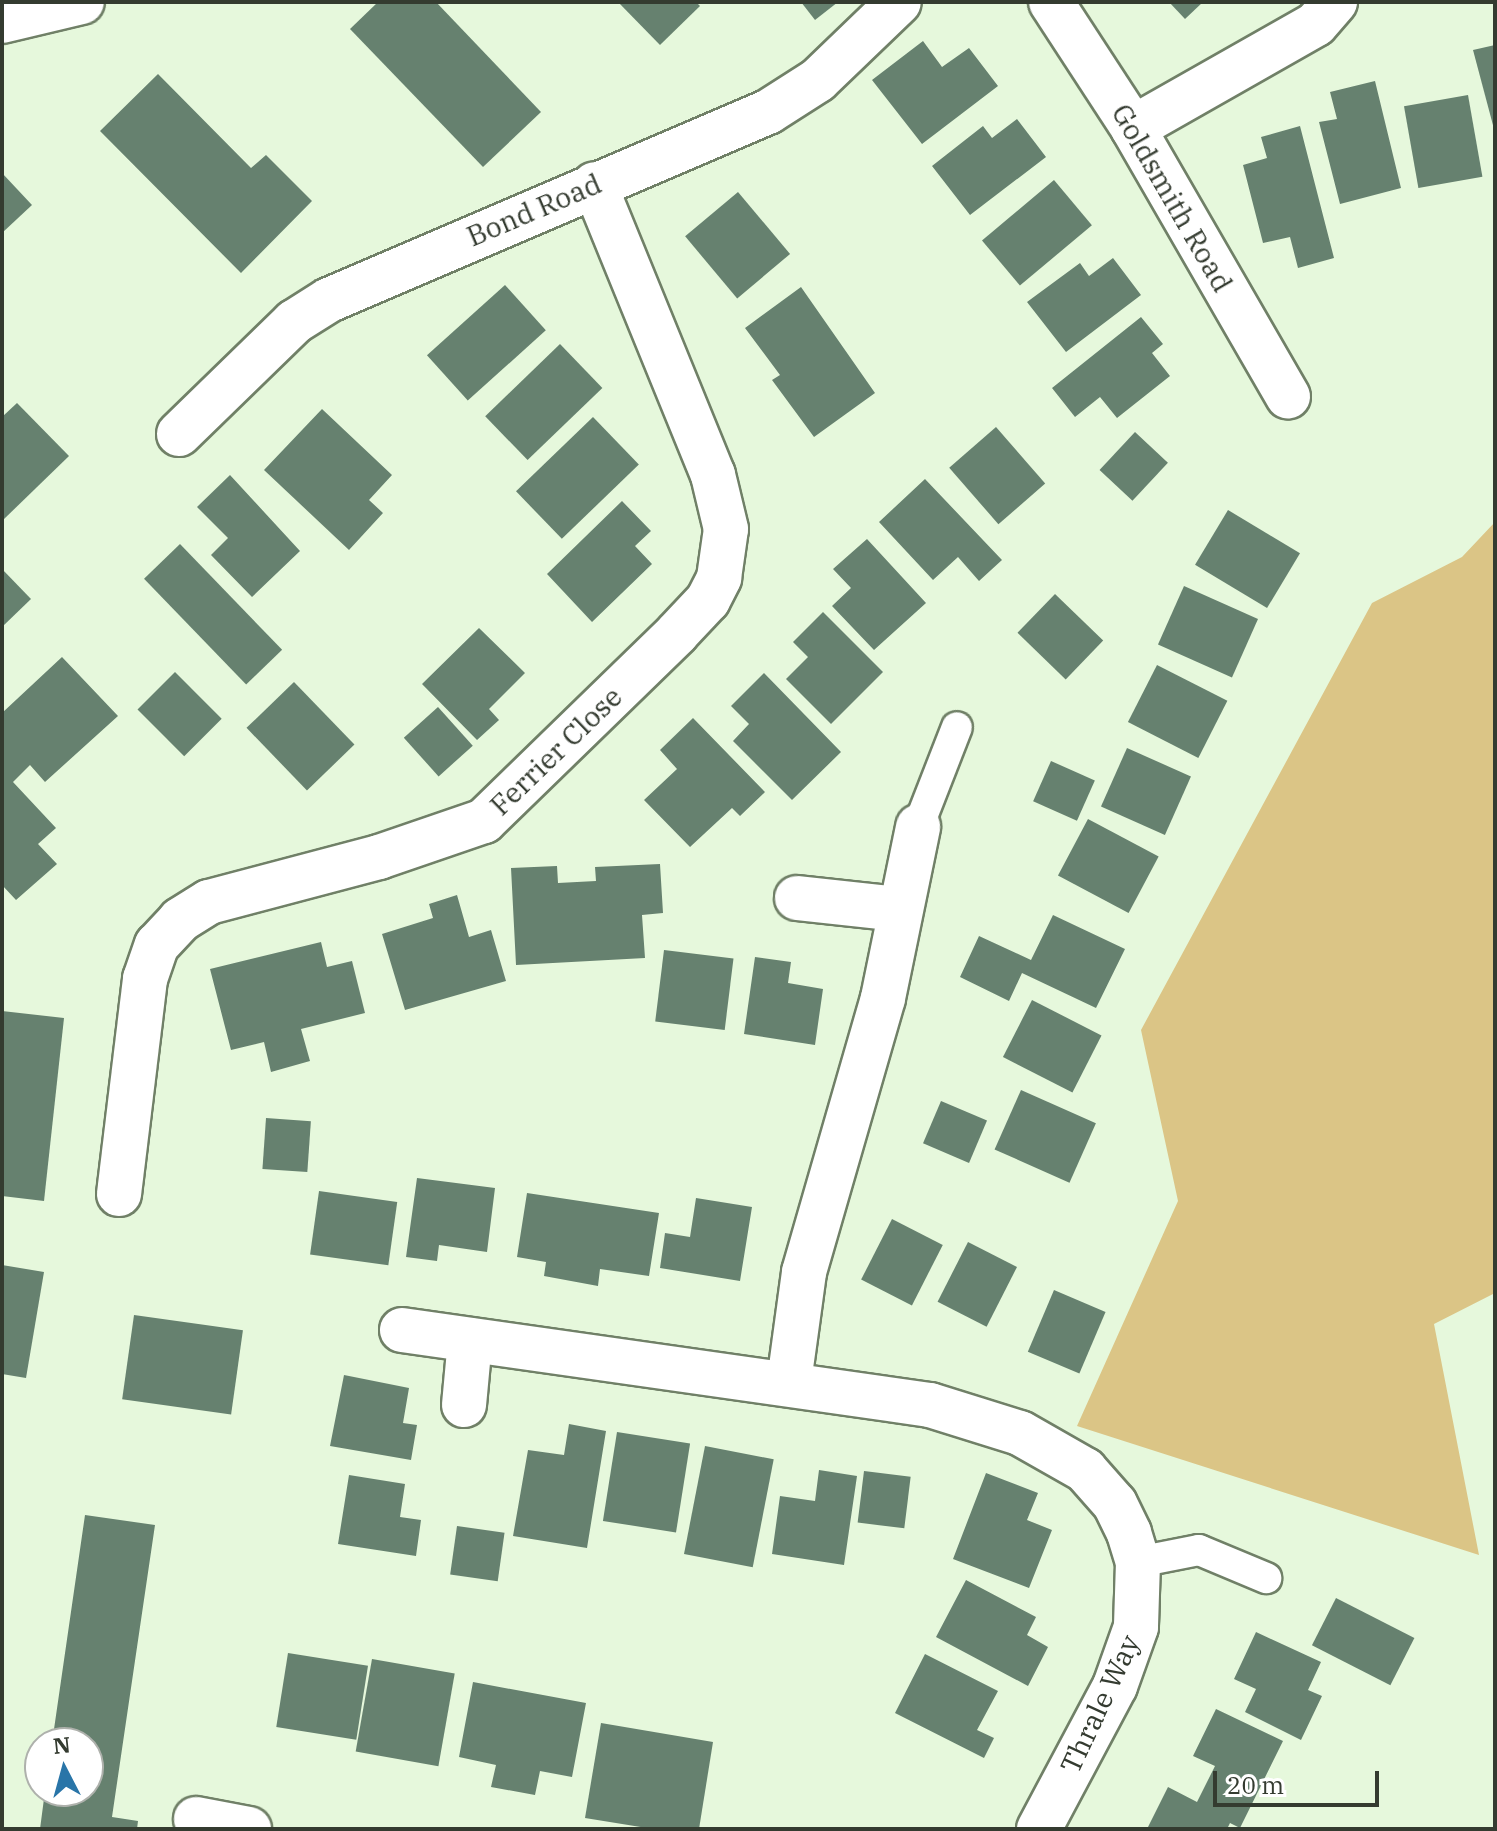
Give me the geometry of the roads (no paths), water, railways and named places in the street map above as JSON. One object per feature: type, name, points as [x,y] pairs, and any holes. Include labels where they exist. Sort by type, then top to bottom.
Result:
[{"type":"street","points":[[2,21],[82,2]]},
{"type":"street","name":"Bond Road","points":[[179,434],[294,322],[329,300],[768,112],[818,80],[899,2]]},
{"type":"street","name":"Goldsmith Road","points":[[1051,2],[1133,128],[1288,397]]},
{"type":"street","points":[[1133,128],[1316,24],[1335,2]]},
{"type":"street","name":"Ferrier Close","points":[[119,1194],[145,979],[157,945],[180,920],[209,902],[379,857],[484,821],[677,633],[708,600],[719,578],[726,529],[713,475],[594,184]]},
{"type":"street","points":[[402,1330],[789,1382],[804,1272],[883,998],[898,909],[918,827]]},
{"type":"street","points":[[797,898],[898,909]]},
{"type":"street","points":[[464,1405],[470,1340]]},
{"type":"street","name":"Thrale Way","points":[[789,1382],[930,1405],[1020,1433],[1085,1470],[1115,1504],[1138,1562],[1136,1627],[1115,1686],[1039,1829]]},
{"type":"street","points":[[195,1824],[249,1829]]},
{"type":"lane","points":[[918,827],[957,727]]},
{"type":"lane","points":[[1138,1562],[1199,1550],[1266,1578]]}]
